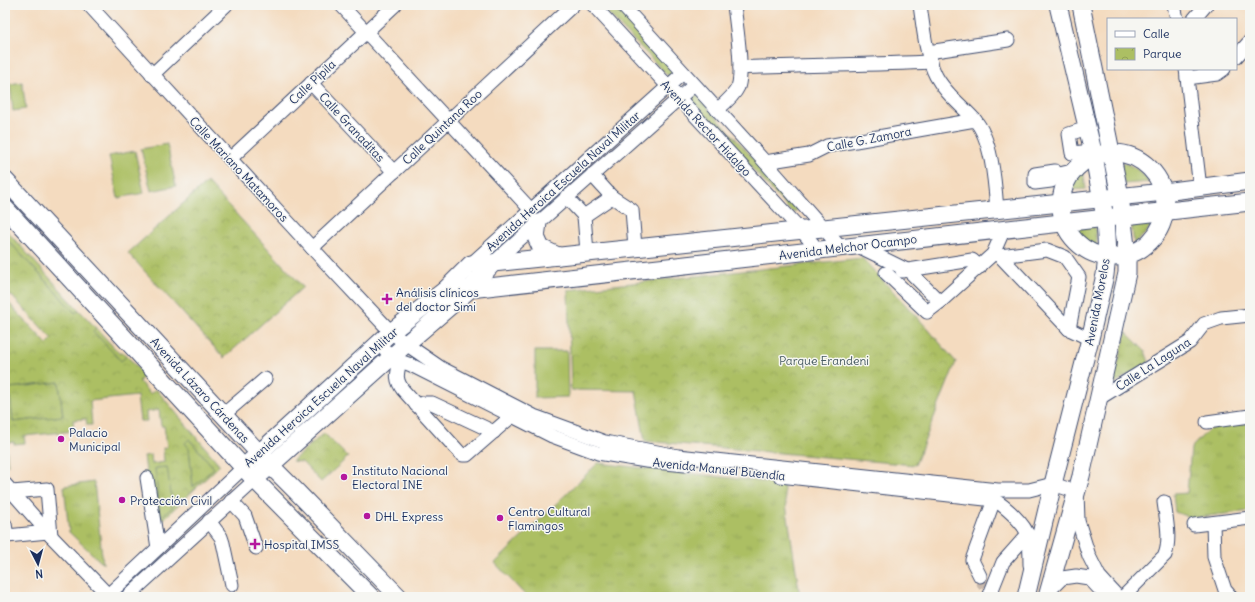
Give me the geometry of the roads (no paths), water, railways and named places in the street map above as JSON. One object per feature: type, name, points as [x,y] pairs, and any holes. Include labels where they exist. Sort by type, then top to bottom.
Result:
[{"type":"main road","name":"Avenida Morelos","points":[[1026,597],[1090,340],[1105,275],[1107,256],[1105,218],[1102,198],[1058,5]]},
{"type":"main road","name":"Avenida Morelos","points":[[1047,595],[1077,492],[1127,273],[1127,255],[1120,196],[1081,5]]},
{"type":"main road","points":[[1111,152],[1129,155],[1145,163],[1157,176],[1164,192],[1165,201],[1165,211],[1161,226],[1153,239],[1136,251],[1117,257],[1093,253],[1080,246],[1070,235],[1064,223],[1060,203],[1064,186],[1072,172],[1082,162],[1093,154],[1111,152]]},
{"type":"main road","name":"Avenida Lázaro Cárdenas","points":[[5,180],[271,466],[399,597]]},
{"type":"main road","name":"Avenida Melchor Ocampo","points":[[471,264],[493,263],[800,229],[997,210],[1200,188],[1250,181]]},
{"type":"main road","name":"Avenida Melchor Ocampo","points":[[445,290],[470,289],[819,251],[840,247],[1250,202]]},
{"type":"main road","name":"Avenida Lázaro Cárdenas","points":[[5,208],[243,468],[371,597]]},
{"type":"main road","points":[[534,216],[536,237],[542,248],[558,256]]},
{"type":"main road","name":"Avenida Heroica Escuela Naval Militar","points":[[255,480],[396,359],[406,344],[470,289],[493,263]]},
{"type":"main road","name":"Avenida Heroica Escuela Naval Militar","points":[[243,468],[391,332],[445,290],[471,264]]},
{"type":"street","name":"Calle Mariano Matamoros","points":[[89,5],[152,75],[391,332]]},
{"type":"street","points":[[152,75],[226,5]]},
{"type":"street","points":[[341,5],[534,216]]},
{"type":"street","name":"Calle Pípila","points":[[230,159],[395,5]]},
{"type":"street","name":"Calle Quintana Roo","points":[[312,248],[573,5]]},
{"type":"street","name":"Avenida Rector Hidalgo","points":[[593,5],[819,251]]},
{"type":"street","name":"Avenida Rector Hidalgo","points":[[622,5],[840,247]]},
{"type":"street","points":[[717,110],[730,98],[738,87],[740,68],[734,5]]},
{"type":"street","points":[[920,5],[930,57],[936,76],[956,102],[975,120],[985,140],[993,167],[997,210]]},
{"type":"street","points":[[1174,5],[1177,18]]},
{"type":"street","points":[[1195,18],[1206,5]]},
{"type":"street","points":[[740,68],[862,65],[930,57],[1008,40]]},
{"type":"street","points":[[1237,55],[1250,41]]},
{"type":"street","points":[[1200,188],[1186,74],[1217,74],[1223,70]]},
{"type":"street","name":"Avenida Heroica Escuela Naval Militar","points":[[493,263],[534,216],[683,73]]},
{"type":"street","name":"Calle Granaditas","points":[[311,83],[394,172]]},
{"type":"street","name":"Avenida Heroica Escuela Naval Militar","points":[[471,264],[534,216],[566,197],[694,85]]},
{"type":"street","name":"Calle G. Zamora","points":[[765,162],[809,155],[827,146],[975,120]]},
{"type":"street","points":[[1035,178],[1072,172]]},
{"type":"street","points":[[592,175],[612,197],[632,210],[635,247]]},
{"type":"street","points":[[566,197],[584,216],[587,252]]},
{"type":"street","points":[[584,216],[612,197]]},
{"type":"street","points":[[996,255],[1004,229]]},
{"type":"street","points":[[858,246],[909,271],[940,302]]},
{"type":"street","points":[[980,267],[972,260],[942,264],[909,271],[886,273],[927,312],[996,255],[1047,250],[1065,257],[1079,277],[1069,329]]},
{"type":"street","points":[[996,255],[1069,329],[1090,340]]},
{"type":"street","name":"Calle La Laguna","points":[[1098,399],[1190,342],[1204,324],[1222,318],[1250,315]]},
{"type":"street","name":"Avenida Manuel Buendía","points":[[391,332],[441,368],[534,416],[605,442],[678,456],[998,490],[1029,490],[1053,484]]},
{"type":"street","name":"Avenida Manuel Buendía","points":[[378,344],[396,359],[411,365],[552,436],[598,453],[646,461],[994,500]]},
{"type":"street","points":[[396,359],[398,382],[403,390],[460,453],[464,455],[467,455],[512,416]]},
{"type":"street","points":[[223,415],[265,379]]},
{"type":"street","points":[[416,405],[432,403],[494,432]]},
{"type":"street","points":[[1207,422],[1250,416]]},
{"type":"street","name":"Avenida Heroica Escuela Naval Militar","points":[[108,596],[243,468]]},
{"type":"street","points":[[147,478],[158,548]]},
{"type":"street","name":"Avenida Heroica Escuela Naval Militar","points":[[130,595],[255,480]]},
{"type":"street","points":[[1053,484],[1077,492],[1078,521],[1089,556],[1099,576],[1118,597]]},
{"type":"street","points":[[9,488],[47,489],[49,534]]},
{"type":"street","points":[[9,488],[49,534],[108,596]]},
{"type":"street","points":[[986,589],[972,560],[994,500],[999,502],[1019,520],[1028,534],[1031,576]]},
{"type":"street","points":[[231,501],[245,516],[256,548]]},
{"type":"street","points":[[1123,597],[1165,555],[1168,538],[1164,502]]},
{"type":"street","points":[[1194,525],[1250,518]]},
{"type":"street","points":[[210,521],[221,537],[232,585]]},
{"type":"street","points":[[1213,522],[1214,557],[1226,590],[1231,597]]},
{"type":"street","points":[[5,524],[6,536],[49,534]]},
{"type":"street","points":[[986,589],[1003,562],[1028,534]]},
{"type":"street","points":[[1047,595],[1062,578],[1076,576],[1089,578],[1107,597]]},
{"type":"tunnel","points":[[980,576],[985,587]]},
{"type":"place","name":"Análisis clínicos del doctor Simi","points":[[387,299]]},
{"type":"place","name":"Palacio Municipal","points":[[61,439]]},
{"type":"place","name":"Instituto Nacional Electoral INE","points":[[344,477]]},
{"type":"place","name":"Protección Civil","points":[[122,500]]},
{"type":"place","name":"DHL Express","points":[[367,516]]},
{"type":"place","name":"Centro Cultural Flamingos","points":[[500,518]]},
{"type":"place","name":"Hospital IMSS","points":[[255,544]]},
{"type":"park label","name":"Parque Erandeni","points":[[824,360]]}]
